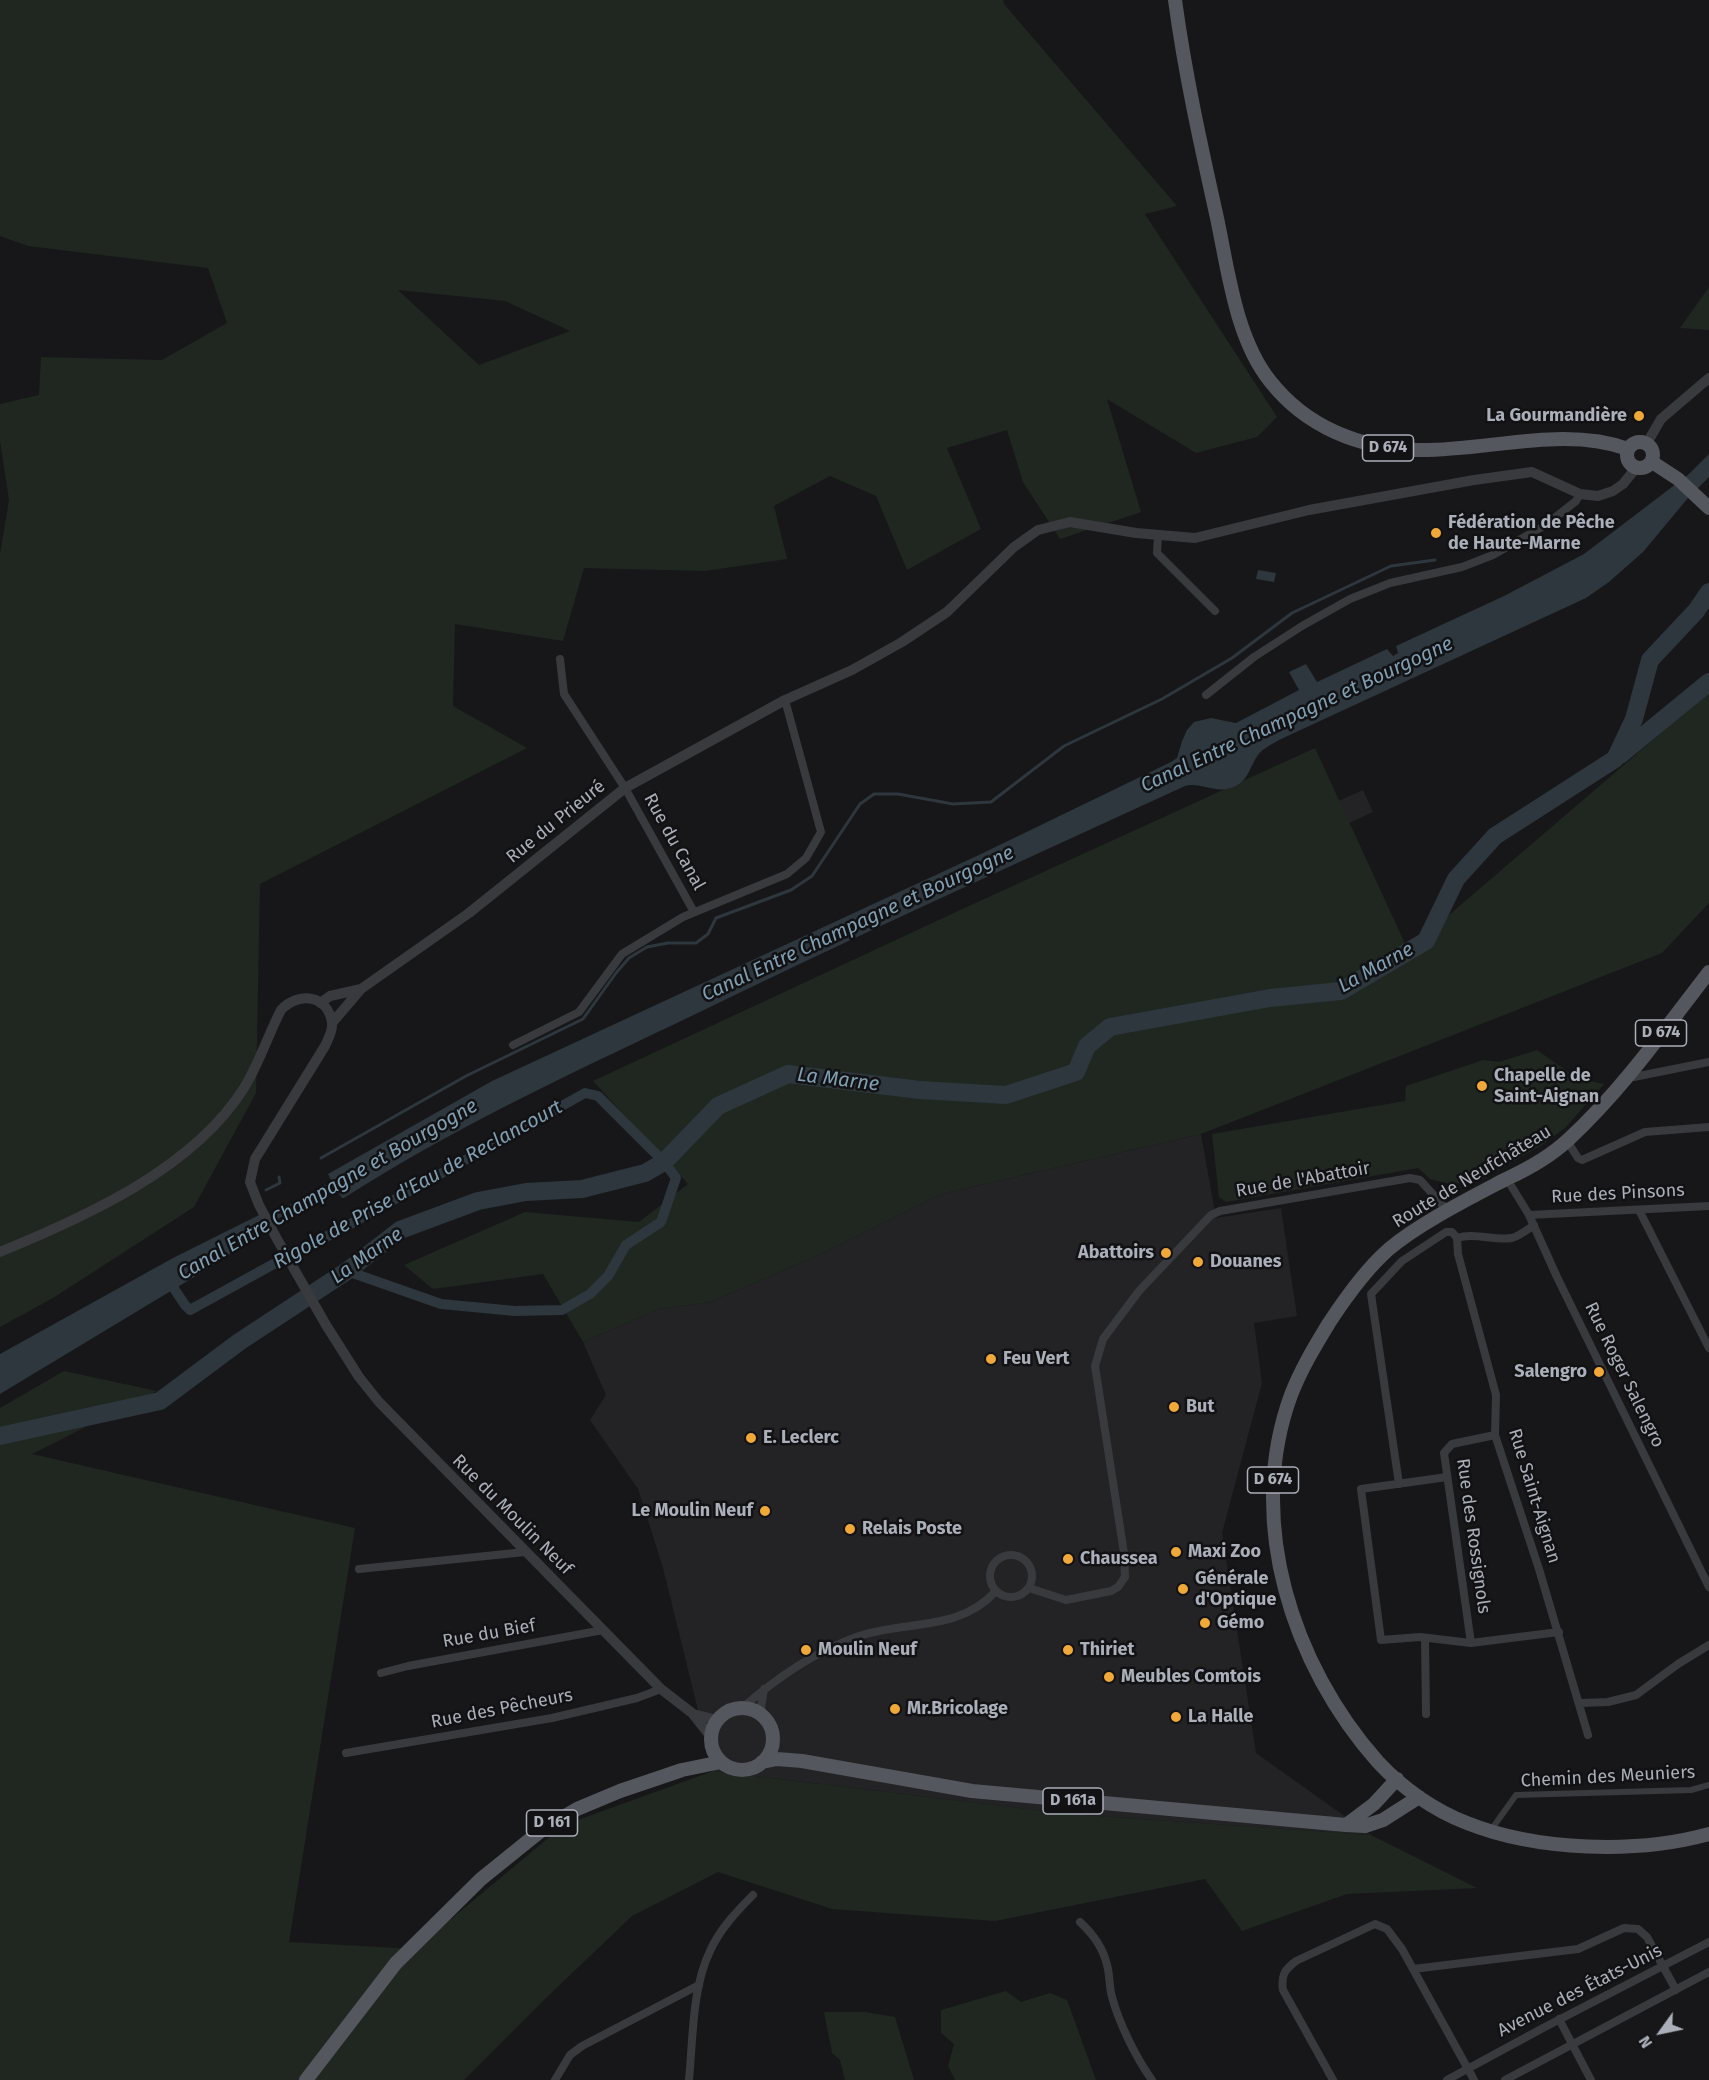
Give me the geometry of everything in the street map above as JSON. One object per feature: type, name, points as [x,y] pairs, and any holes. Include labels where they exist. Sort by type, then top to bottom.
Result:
[{"type":"main road","name":"D 674","points":[[1176,0],[1191,100],[1239,315],[1252,352],[1260,367],[1284,396],[1309,417],[1346,438],[1383,448],[1420,450],[1578,438],[1607,442],[1628,449]]},
{"type":"main road","points":[[1634,443],[1647,443],[1653,454],[1652,462],[1645,468],[1632,466],[1627,458],[1628,449],[1634,443]]},
{"type":"main road","points":[[1652,462],[1678,478],[1709,508]]},
{"type":"main road","name":"D 674","points":[[1629,1074],[1709,972]]},
{"type":"main road","name":"Route de Neufchâteau","points":[[1397,1779],[1377,1760],[1352,1730],[1331,1696],[1304,1643],[1286,1591],[1277,1553],[1274,1527],[1273,1477],[1282,1427],[1291,1396],[1315,1345],[1334,1316],[1353,1288],[1387,1251],[1412,1232],[1448,1211],[1523,1172],[1567,1141],[1629,1074]]},
{"type":"main road","points":[[682,1770],[712,1743],[717,1720],[732,1710],[742,1708],[757,1712],[768,1723],[773,1740],[762,1762],[746,1770],[729,1767],[721,1762],[712,1743]]},
{"type":"main road","name":"D 161a","points":[[773,1740],[786,1752],[802,1761]]},
{"type":"main road","name":"D 161a","points":[[762,1762],[777,1759],[802,1761],[972,1791],[1346,1825],[1365,1826],[1383,1820],[1419,1797]]},
{"type":"main road","name":"D 161","points":[[306,2080],[396,1963],[501,1862],[543,1829],[577,1809],[620,1791],[682,1770],[721,1762]]},
{"type":"main road","name":"D 674","points":[[1397,1779],[1419,1797],[1465,1822],[1490,1831],[1537,1841],[1593,1846],[1652,1844],[1709,1834]]},
{"type":"main road","points":[[1346,1825],[1374,1804],[1397,1779]]},
{"type":"street","points":[[1647,443],[1661,419],[1709,378]]},
{"type":"street","points":[[1206,694],[1264,651],[1350,599],[1390,583],[1462,567],[1493,555],[1547,524],[1576,501],[1580,494],[1598,496],[1613,491],[1623,484],[1636,468]]},
{"type":"street","name":"Rue du Prieuré","points":[[292,1264],[260,1207],[250,1182],[255,1159],[325,1046],[332,1023],[361,988],[469,913],[625,788],[785,700],[852,670],[902,642],[947,612],[1014,547],[1038,530],[1070,522],[1195,538],[1310,510],[1474,480],[1532,472],[1580,494]]},
{"type":"street","points":[[1158,535],[1158,553],[1215,611]]},
{"type":"street","name":"Rue du Canal","points":[[560,659],[564,694],[625,788],[694,912]]},
{"type":"street","points":[[513,1045],[579,1012],[622,954],[683,916],[787,874],[807,858],[821,832],[785,700]]},
{"type":"street","name":"Rue du Prieuré","points":[[0,1252],[96,1209],[150,1177],[188,1149],[217,1122],[244,1089],[275,1022],[286,1004],[299,998],[313,999],[320,1003],[330,996],[361,988]]},
{"type":"street","points":[[320,1003],[332,1023]]},
{"type":"street","points":[[1629,1074],[1634,1077],[1709,1062]]},
{"type":"street","points":[[1567,1141],[1578,1158],[1582,1160],[1645,1132],[1709,1127]]},
{"type":"street","name":"Rue de l'Abattoir","points":[[1029,1588],[1066,1600],[1111,1591],[1123,1582],[1125,1577],[1124,1553],[1095,1366],[1103,1339],[1139,1291],[1211,1215],[1220,1211],[1410,1178],[1420,1180],[1448,1211]]},
{"type":"street","name":"Rue Roger Salengro","points":[[1507,1179],[1534,1225],[1709,1587]]},
{"type":"street","name":"Rue des Pinsons","points":[[1529,1215],[1709,1206]]},
{"type":"street","points":[[1639,1210],[1709,1348]]},
{"type":"street","points":[[1399,1485],[1371,1294],[1402,1261],[1446,1232],[1452,1232],[1457,1238],[1464,1236],[1492,1239],[1514,1238],[1534,1225]]},
{"type":"street","name":"Rue Saint-Aignan","points":[[1457,1238],[1464,1280],[1479,1327],[1496,1395],[1495,1435],[1559,1632],[1588,1735]]},
{"type":"street","name":"Rue du Moulin Neuf","points":[[292,1264],[358,1377],[379,1402],[661,1689],[692,1713],[712,1743]]},
{"type":"street","name":"Rue des Rossignols","points":[[1471,1643],[1444,1453],[1452,1444],[1495,1435]]},
{"type":"street","points":[[1447,1477],[1361,1489],[1381,1640],[1425,1638],[1471,1643],[1559,1632]]},
{"type":"street","points":[[359,1569],[525,1552]]},
{"type":"street","points":[[1010,1555],[1024,1559],[1029,1565],[1032,1580],[1029,1588],[1022,1594],[1012,1597],[1000,1594],[996,1590],[992,1585],[991,1571],[998,1560],[1010,1555]]},
{"type":"street","points":[[742,1708],[790,1669],[837,1645],[862,1635],[904,1626],[950,1620],[967,1614],[988,1600],[996,1590]]},
{"type":"street","name":"Rue du Bief","points":[[381,1673],[603,1630]]},
{"type":"street","points":[[1425,1638],[1426,1714]]},
{"type":"street","points":[[1580,1702],[1608,1702],[1636,1695],[1678,1664],[1709,1645]]},
{"type":"street","name":"Rue des Pêcheurs","points":[[346,1753],[552,1718],[637,1698],[661,1689]]},
{"type":"street","points":[[763,1717],[761,1707],[764,1689]]},
{"type":"street","name":"Rue du Moulin Neuf","points":[[692,1713],[717,1720]]},
{"type":"street","name":"Chemin des Meuniers","points":[[1490,1831],[1516,1795],[1692,1790],[1709,1785]]},
{"type":"street","points":[[688,2080],[699,1986],[706,1960],[727,1923],[753,1895]]},
{"type":"street","points":[[1080,1922],[1098,1943],[1107,1964],[1112,1997],[1143,2068],[1152,2080]]},
{"type":"street","points":[[1333,2080],[1283,1990],[1281,1977],[1286,1968],[1296,1961],[1375,1924],[1387,1929],[1402,1948],[1474,2080]]},
{"type":"street","points":[[1413,1969],[1578,1949],[1624,1928],[1638,1929],[1647,1937],[1676,1990]]},
{"type":"street","name":"Avenue des États-Unis","points":[[1447,2080],[1709,1942]]},
{"type":"street","points":[[1505,2080],[1709,1972]]},
{"type":"street","points":[[555,2080],[570,2055],[582,2046],[699,1986]]},
{"type":"street","points":[[1559,2019],[1591,2080]]},
{"type":"shaded area","points":[[0,0],[1003,0],[1004,4],[1177,206],[1145,214],[1277,417],[1257,437],[1196,453],[1107,399],[1141,512],[1060,539],[1023,482],[1007,430],[947,448],[981,529],[907,570],[876,496],[830,476],[774,506],[787,559],[705,571],[584,568],[563,641],[455,624],[453,706],[527,748],[260,884],[256,1093],[194,1207],[53,1298],[0,1327],[0,554],[9,500],[0,441],[0,404],[39,395],[41,357],[162,360],[227,323],[208,268],[28,246],[0,236]],"holes":[[[398,290],[505,301],[570,331],[479,365]]]},
{"type":"shaded area","points":[[1709,287],[1709,330],[1680,328]]},
{"type":"shaded area","points":[[1709,692],[1709,903],[1662,953],[1201,1134],[941,1194],[819,1255],[710,1302],[659,1309],[583,1342],[543,1274],[433,1289],[404,1265],[525,1212],[639,1222],[688,1184],[593,1081],[1315,748],[1408,950]]},
{"type":"shaded area","points":[[1363,790],[1373,812],[1347,824],[1336,802]]},
{"type":"shaded area","points":[[1537,1050],[1577,1078],[1604,1084],[1565,1128],[1542,1145],[1477,1182],[1450,1184],[1430,1179],[1418,1168],[1226,1202],[1219,1197],[1212,1134],[1405,1101],[1406,1086],[1483,1060],[1499,1062]]},
{"type":"shaded area","points":[[1201,1134],[1216,1218],[1281,1208],[1297,1316],[1254,1323],[1262,1383],[1222,1533],[1256,1753],[1371,1835],[1069,1814],[713,1771],[663,1568],[638,1489],[590,1420],[606,1395],[583,1342],[659,1309],[710,1302],[819,1255],[941,1194]]},
{"type":"shaded area","points":[[64,1371],[157,1391],[32,1454],[355,1528],[289,1942],[415,1949],[564,1825],[713,1771],[1069,1814],[1371,1835],[1477,1888],[1347,1894],[1242,1931],[1205,1879],[995,1921],[832,1909],[718,1872],[632,1916],[464,2080],[0,2080],[0,1408]]},
{"type":"shaded area","points":[[1006,1991],[1021,2002],[1050,1993],[1067,2000],[1096,2080],[955,2080],[948,2066],[954,2044],[941,2033],[941,2010]]},
{"type":"shaded area","points":[[824,2012],[865,2012],[895,2017],[914,2080],[845,2080],[840,2060],[832,2053]]},
{"type":"water","name":"Canal Entre Champagne et Bourgogne","points":[[1709,454],[1709,477],[1688,498],[1643,552],[1609,582],[1586,598],[1281,739],[1260,752],[1244,780],[1234,787],[1222,790],[1196,785],[1185,786],[740,992],[549,1084],[466,1127],[344,1198],[335,1188],[266,1225],[268,1229],[199,1274],[0,1394],[0,1354],[173,1258],[259,1215],[264,1219],[327,1184],[331,1180],[328,1174],[492,1081],[981,854],[1171,762],[1177,758],[1187,730],[1194,722],[1211,718],[1236,723],[1299,690],[1289,672],[1306,664],[1317,682],[1387,649],[1393,656],[1398,653],[1396,646],[1504,596],[1584,554],[1689,474]]},
{"type":"water","points":[[1258,570],[1276,573],[1274,582],[1256,579]]},
{"type":"waterway","points":[[321,1158],[466,1076],[583,1019],[629,958],[647,947],[668,943],[696,943],[708,934],[716,918],[791,890],[812,876],[860,804],[874,794],[898,794],[953,804],[991,802],[1064,746],[1162,699],[1232,658],[1292,613],[1391,566],[1435,560]]},
{"type":"waterway","name":"La Marne","points":[[0,1436],[160,1401],[239,1342],[347,1271],[400,1230],[478,1201],[526,1192],[582,1189],[645,1173],[664,1162],[718,1106],[788,1074],[920,1090],[1006,1095],[1076,1072],[1087,1046],[1110,1027],[1270,998],[1341,991],[1426,941],[1456,879],[1495,836],[1615,759],[1634,719],[1650,660],[1696,611],[1709,592]]},
{"type":"waterway","name":"La Marne","points":[[1620,755],[1709,682]]},
{"type":"waterway","name":"Rigole de Prise d'Eau de Reclancourt","points":[[169,1281],[190,1310],[356,1221],[585,1093],[598,1096],[664,1162],[676,1178],[661,1222],[626,1245],[608,1276],[590,1294],[562,1310],[515,1311],[441,1304],[347,1271]]},
{"type":"waterway","points":[[266,1190],[280,1183],[279,1177]]},
{"type":"waterway","points":[[351,1213],[356,1221]]},
{"type":"place","name":"La Gourmandière","points":[[1639,416]]},
{"type":"place","name":"Fédération de Pêche de Haute-Marne","points":[[1436,533]]},
{"type":"place","name":"Chapelle de Saint-Aignan","points":[[1482,1086]]},
{"type":"place","name":"Abattoirs","points":[[1166,1253]]},
{"type":"place","name":"Douanes","points":[[1198,1262]]},
{"type":"place","name":"Feu Vert","points":[[991,1359]]},
{"type":"place","name":"Salengro","points":[[1599,1372]]},
{"type":"place","name":"But","points":[[1174,1407]]},
{"type":"place","name":"E. Leclerc","points":[[751,1438]]},
{"type":"place","name":"Le Moulin Neuf","points":[[765,1511]]},
{"type":"place","name":"Relais Poste","points":[[850,1529]]},
{"type":"place","name":"Maxi Zoo","points":[[1176,1552]]},
{"type":"place","name":"Chaussea","points":[[1068,1559]]},
{"type":"place","name":"Générale d'Optique","points":[[1183,1589]]},
{"type":"place","name":"Gémo","points":[[1205,1623]]},
{"type":"place","name":"Moulin Neuf","points":[[806,1650]]},
{"type":"place","name":"Thiriet","points":[[1068,1650]]},
{"type":"place","name":"Meubles Comtois","points":[[1109,1677]]},
{"type":"place","name":"Mr.Bricolage","points":[[895,1709]]},
{"type":"place","name":"La Halle","points":[[1176,1717]]}]
